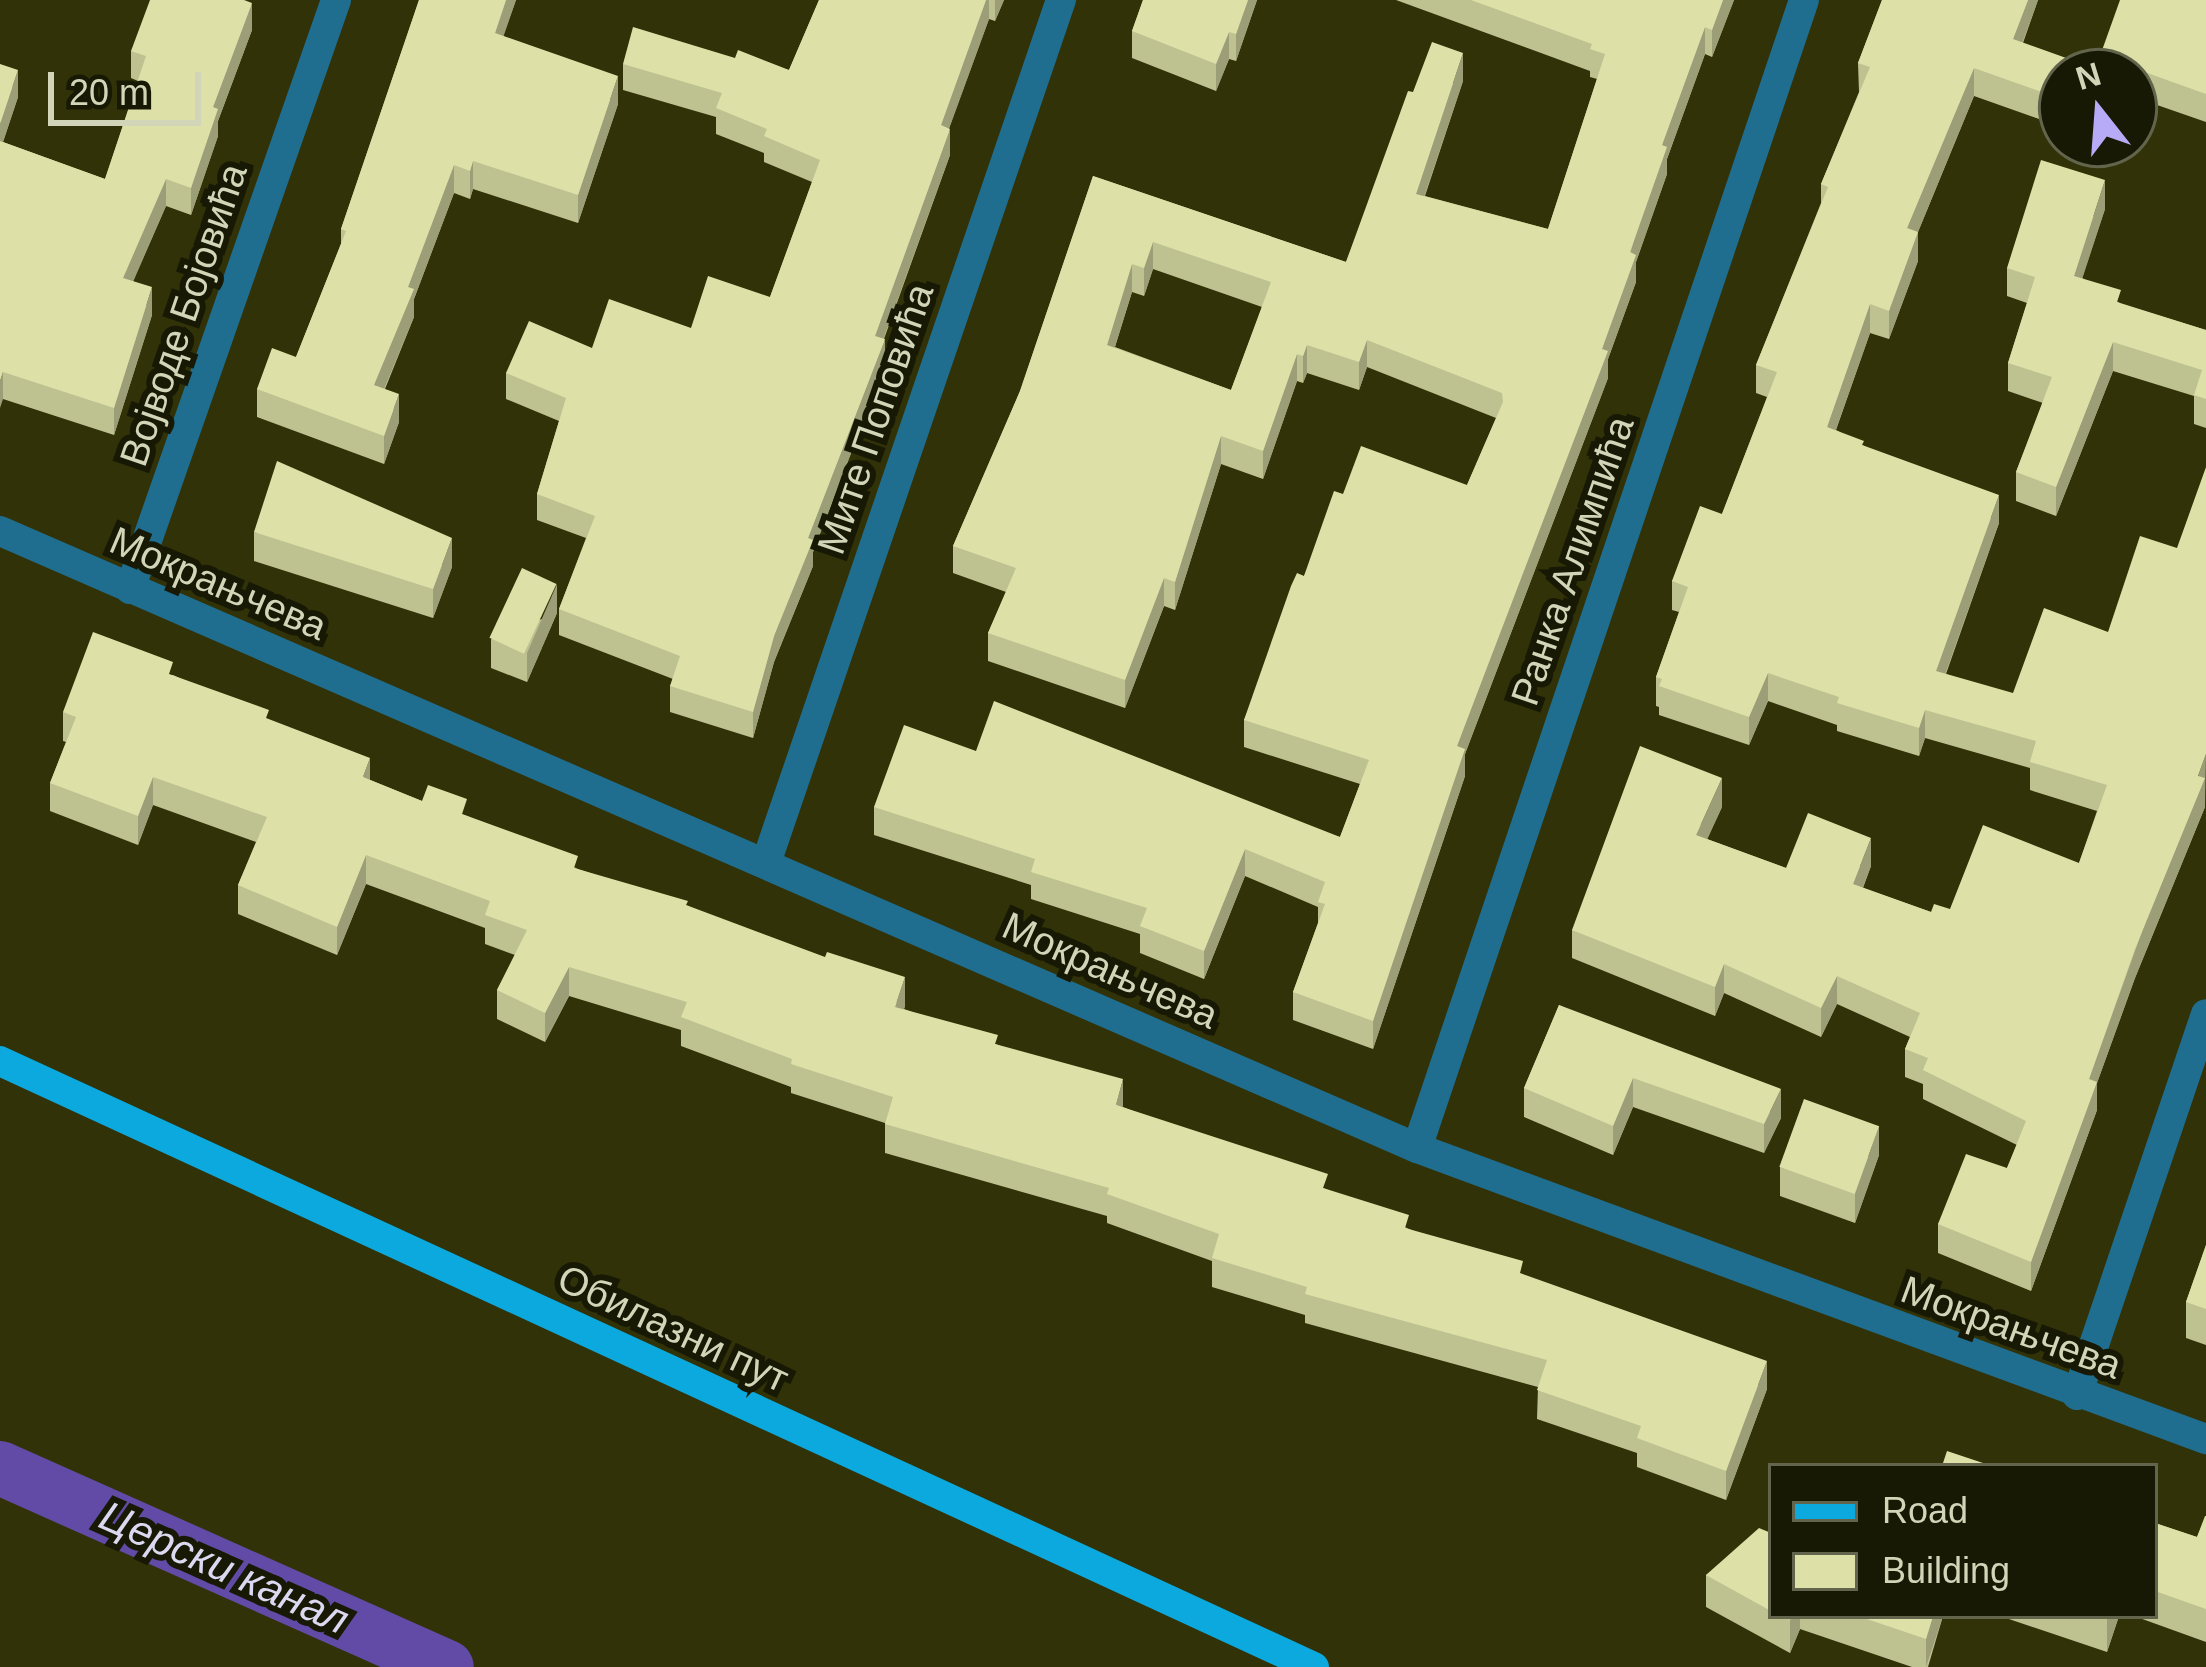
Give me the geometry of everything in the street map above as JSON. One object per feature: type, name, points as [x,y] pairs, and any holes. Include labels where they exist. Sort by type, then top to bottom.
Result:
[{"type":"main road","name":"Обилазни пут","points":[[0,1061],[1314,1667]]},
{"type":"street","name":"Војводе Бојовића","points":[[130,589],[336,0]]},
{"type":"street","name":"Мите Поповића","points":[[766,862],[1061,0]]},
{"type":"street","name":"Ранка Алимпића","points":[[1417,1148],[1804,0]]},
{"type":"street","name":"Мокрањчева","points":[[0,531],[1417,1148],[2206,1439]]},
{"type":"street","points":[[2077,1395],[2206,1014]]},
{"type":"building","points":[[150,0],[252,3],[213,107],[218,109],[191,188],[166,179],[123,278],[152,287],[114,408],[3,372],[0,381],[0,141],[105,179],[146,56],[131,51]]},
{"type":"building","points":[[419,0],[506,0],[495,33],[618,76],[578,195],[473,161],[470,171],[454,165],[408,287],[414,289],[374,385],[399,394],[384,436],[257,389],[272,348],[296,357],[346,231],[341,229]]},
{"type":"building","points":[[819,0],[986,0],[941,125],[950,129],[875,336],[885,339],[808,538],[813,540],[774,636],[753,712],[670,686],[680,656],[559,609],[595,516],[537,494],[566,398],[506,373],[529,321],[592,348],[609,299],[691,328],[708,276],[770,297],[820,160],[764,136],[767,129],[716,108],[722,93],[623,64],[633,27],[735,58],[738,50],[789,70]]},
{"type":"building","points":[[1143,0],[1248,0],[1236,34],[1229,32],[1216,64],[1132,31]]},
{"type":"building","points":[[1471,0],[1723,0],[1712,30],[1705,27],[1662,145],[1667,147],[1630,252],[1636,255],[1602,349],[1608,351],[1457,746],[1465,749],[1373,1021],[1293,992],[1325,904],[1318,902],[1325,882],[1245,849],[1204,951],[1140,926],[1147,908],[1031,872],[1035,859],[874,807],[904,725],[976,751],[994,701],[1340,837],[1369,760],[1244,720],[1291,586],[1297,573],[1304,576],[1334,491],[1343,494],[1361,446],[1467,485],[1503,402],[1502,393],[1367,340],[1359,362],[1307,345],[1303,356],[1297,354],[1263,451],[1221,436],[1175,582],[1164,578],[1125,680],[988,633],[1016,568],[953,546],[1020,391],[1093,176],[1346,262],[1408,91],[1413,92],[1432,42],[1463,53],[1416,194],[1548,229],[1605,54],[1590,49],[1592,44]],"holes":[[[1153,242],[1271,282],[1231,390],[1107,345],[1132,264],[1144,268]]]},
{"type":"building","points":[[1882,0],[2028,0],[2013,39],[2038,48],[2038,91],[1974,68],[1907,228],[1918,232],[1889,311],[1870,304],[1827,427],[1864,441],[1862,445],[1999,495],[1936,671],[2013,693],[2044,608],[2108,632],[2140,536],[2177,548],[2206,467],[2206,754],[2198,776],[2205,778],[2135,949],[2089,1079],[2097,1082],[2031,1262],[1938,1224],[1966,1154],[2007,1168],[2026,1121],[1923,1070],[1928,1058],[1905,1049],[1920,1013],[1837,976],[1821,1008],[1724,964],[1715,987],[1572,930],[1640,746],[1722,778],[1696,835],[1786,868],[1808,813],[1871,838],[1853,884],[1931,912],[1934,904],[1950,909],[1983,825],[2079,863],[2107,785],[2030,762],[2036,741],[1925,710],[1919,728],[1837,703],[1839,697],[1768,673],[1749,717],[1659,686],[1662,679],[1656,677],[1688,587],[1672,581],[1700,506],[1722,514],[1777,372],[1756,365],[1828,187],[1821,184],[1870,67],[1858,63]]},
{"type":"building","points":[[2120,0],[2206,0],[2206,94],[2158,77],[2158,48],[2103,48]]},
{"type":"building","points":[[0,64],[18,70],[0,124]]},
{"type":"building","points":[[2038,168],[2067,168],[2105,180],[2074,276],[2121,290],[2117,302],[2206,330],[2206,399],[2194,395],[2202,370],[2113,342],[2056,487],[2016,472],[2052,377],[2008,363],[2035,277],[2007,268]]},
{"type":"building","points":[[277,461],[452,538],[433,589],[254,532]]},
{"type":"building","points":[[522,568],[556,584],[524,654],[489,638]]},
{"type":"building","points":[[93,632],[173,662],[169,674],[269,710],[266,718],[370,758],[363,777],[422,801],[428,785],[467,799],[462,814],[578,856],[574,868],[688,901],[686,905],[825,957],[827,952],[905,977],[895,1007],[998,1035],[995,1044],[1123,1079],[1116,1105],[1328,1174],[1323,1188],[1409,1215],[1405,1228],[1523,1261],[1520,1273],[1767,1361],[1726,1471],[1637,1438],[1641,1426],[1537,1390],[1547,1360],[1305,1294],[1307,1287],[1212,1258],[1219,1234],[1107,1194],[1109,1188],[885,1124],[893,1097],[791,1064],[792,1059],[681,1017],[687,1002],[569,967],[545,1013],[497,990],[527,930],[485,915],[490,901],[366,855],[337,927],[238,885],[267,817],[153,777],[138,816],[50,783],[76,717],[63,712]]},
{"type":"building","points":[[1559,1005],[1781,1089],[1764,1124],[1633,1078],[1613,1126],[1524,1088]]},
{"type":"building","points":[[1804,1099],[1879,1126],[1855,1194],[1779,1167]]},
{"type":"building","points":[[2206,1245],[2206,1309],[2186,1302]]},
{"type":"building","points":[[1947,1451],[1983,1463],[1943,1463]]},
{"type":"building","points":[[2206,1516],[2206,1609],[2158,1592],[2158,1524],[2197,1537]]},
{"type":"building","points":[[1759,1528],[1768,1532],[1768,1609],[1706,1575]]},
{"type":"building","points":[[1867,1619],[1932,1619],[1926,1639]]},
{"type":"waterway","name":"Церски канал","points":[[0,1468],[447,1667]]}]
